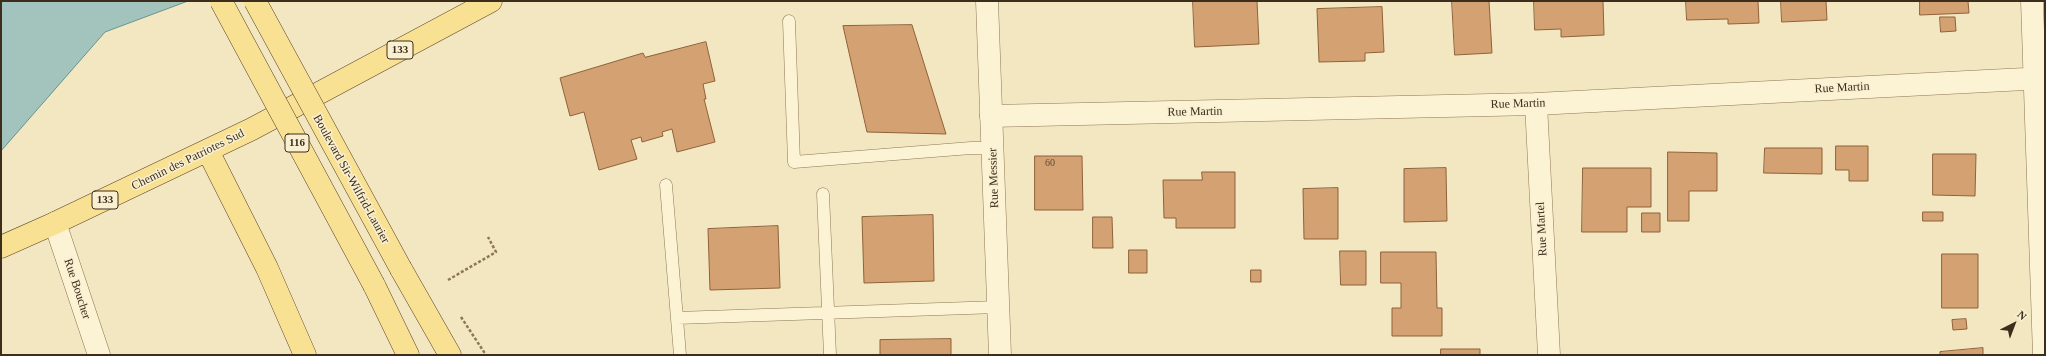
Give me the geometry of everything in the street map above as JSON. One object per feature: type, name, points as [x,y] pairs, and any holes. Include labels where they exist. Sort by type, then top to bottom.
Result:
[{"type":"main road","name":"116","points":[[221,1],[374,286],[408,355]]},
{"type":"main road","name":"Boulevard Sir-Wilfrid-Laurier","points":[[255,1],[401,269],[450,355]]},
{"type":"main road","name":"Chemin des Patriotes Sud","points":[[1,247],[208,150],[308,99],[491,1]]},
{"type":"main road","points":[[208,150],[267,268],[305,355]]},
{"type":"street","name":"Rue Messier","points":[[987,1],[1000,355]]},
{"type":"street","points":[[2032,1],[2040,78],[2044,355]]},
{"type":"street","name":"Rue Martin","points":[[992,116],[1536,104],[2040,78]]},
{"type":"street","name":"Rue Martel","points":[[1536,104],[1548,355]]},
{"type":"street","name":"Rue Boucher","points":[[55,223],[99,355]]},
{"type":"lane","points":[[789,21],[794,162],[971,148],[992,148]]},
{"type":"lane","points":[[666,185],[680,355]]},
{"type":"lane","points":[[823,194],[830,355]]},
{"type":"lane","points":[[677,318],[998,307]]},
{"type":"path","points":[[448,280],[496,252],[488,237]]},
{"type":"path","points":[[457,312],[486,355]]},
{"type":"water","points":[[1,1],[188,1],[105,32],[1,151]]},
{"type":"building","points":[[1193,1],[1257,1],[1259,44],[1195,47]]},
{"type":"building","points":[[1452,1],[1489,1],[1492,53],[1455,55]]},
{"type":"building","points":[[1534,1],[1603,1],[1604,35],[1561,37],[1561,29],[1535,30]]},
{"type":"building","points":[[1686,1],[1758,1],[1759,23],[1728,24],[1728,19],[1687,20]]},
{"type":"building","points":[[1781,1],[1826,1],[1827,20],[1782,22]]},
{"type":"building","points":[[1920,1],[1968,1],[1969,13],[1920,15]]},
{"type":"building","points":[[1382,7],[1384,52],[1365,53],[1365,61],[1319,62],[1317,9]]},
{"type":"building","points":[[1940,17],[1955,17],[1956,31],[1941,32]]},
{"type":"building","points":[[912,25],[946,134],[867,132],[843,26]]},
{"type":"building","points":[[706,42],[715,81],[703,84],[706,99],[704,99],[715,142],[677,152],[672,129],[662,132],[663,136],[642,142],[641,137],[631,140],[637,159],[599,170],[584,112],[570,116],[560,78],[643,53],[645,57]]},
{"type":"building","points":[[1836,146],[1868,146],[1868,181],[1849,181],[1849,170],[1836,170]]},
{"type":"building","points":[[1765,148],[1822,148],[1822,174],[1764,173]]},
{"type":"building","points":[[1668,152],[1717,153],[1717,191],[1689,191],[1689,221],[1668,221]]},
{"type":"building","points":[[1933,154],[1976,154],[1975,196],[1933,195]]},
{"type":"building","points":[[1035,156],[1082,156],[1083,210],[1035,210]]},
{"type":"building","points":[[1446,168],[1447,221],[1404,222],[1404,169]]},
{"type":"building","points":[[1583,168],[1651,168],[1651,207],[1627,207],[1627,232],[1582,232]]},
{"type":"building","points":[[1202,172],[1235,172],[1235,228],[1176,228],[1176,218],[1164,218],[1163,180],[1202,180]]},
{"type":"building","points":[[1338,188],[1338,239],[1304,239],[1303,189]]},
{"type":"building","points":[[1923,212],[1943,212],[1943,221],[1923,221]]},
{"type":"building","points":[[1642,213],[1660,213],[1660,232],[1642,232]]},
{"type":"building","points":[[933,215],[934,281],[864,283],[862,217]]},
{"type":"building","points":[[1093,217],[1112,217],[1113,248],[1093,248]]},
{"type":"building","points":[[778,226],[780,288],[710,290],[708,229]]},
{"type":"building","points":[[1129,250],[1147,250],[1147,273],[1129,273]]},
{"type":"building","points":[[1340,251],[1366,251],[1366,285],[1341,285]]},
{"type":"building","points":[[1381,252],[1436,252],[1437,308],[1442,308],[1442,336],[1392,336],[1392,308],[1401,308],[1401,283],[1381,283]]},
{"type":"building","points":[[1942,254],[1978,254],[1978,308],[1942,308]]},
{"type":"building","points":[[1251,270],[1261,270],[1261,282],[1251,282]]},
{"type":"building","points":[[1966,319],[1967,329],[1953,330],[1952,320]]},
{"type":"building","points":[[951,339],[951,355],[880,355],[880,340]]},
{"type":"building","points":[[1983,348],[1983,355],[1940,355],[1940,352]]},
{"type":"building","points":[[1441,349],[1480,349],[1480,355],[1441,355]]}]
